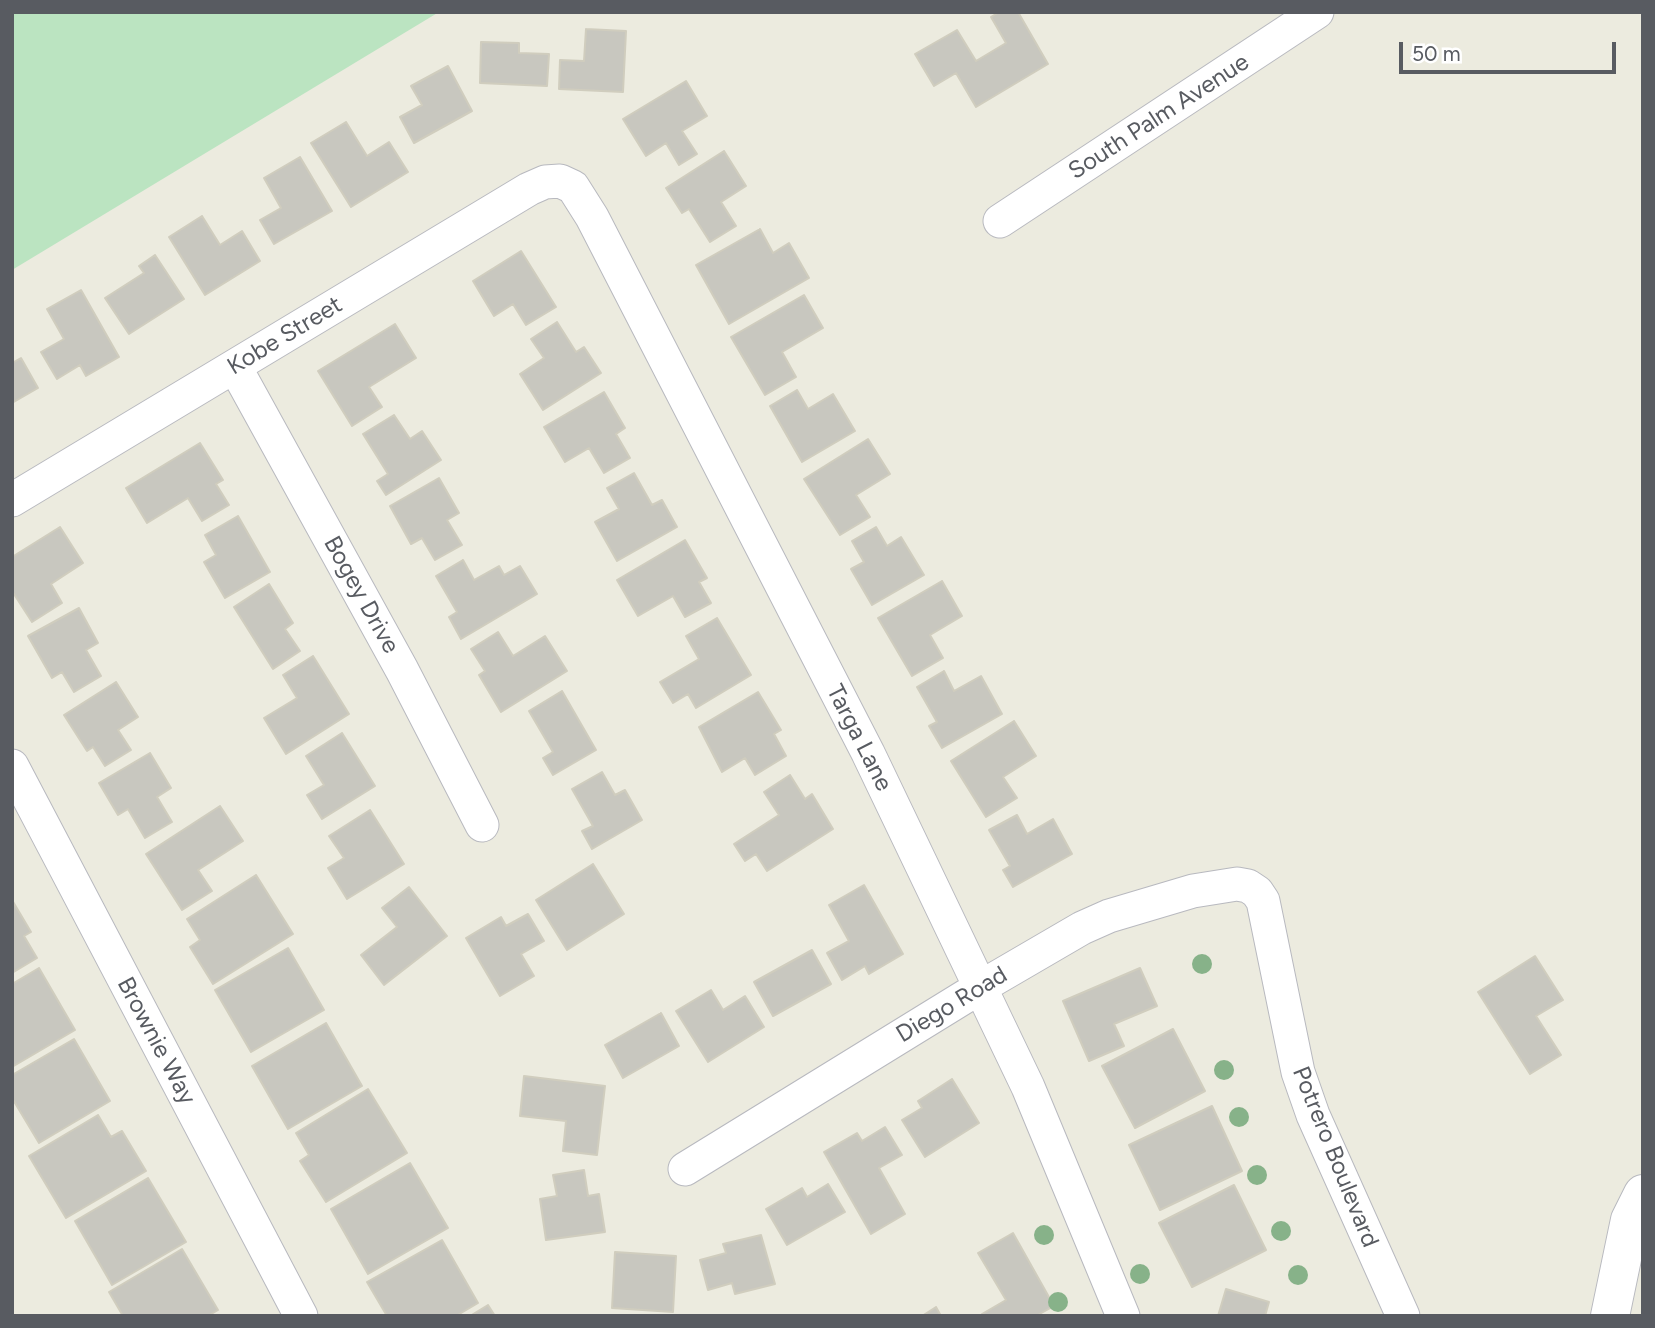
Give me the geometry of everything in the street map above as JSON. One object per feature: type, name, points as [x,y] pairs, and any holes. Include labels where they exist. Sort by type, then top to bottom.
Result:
[{"type":"street","name":"South Palm Avenue","points":[[1000,221],[1317,12]]},
{"type":"street","name":"Kobe Street","points":[[12,500],[529,188],[545,182],[560,181]]},
{"type":"street","name":"Targa Lane","points":[[560,181],[573,187],[592,217],[868,753],[1028,1087],[1123,1316]]},
{"type":"street","name":"Bogey Drive","points":[[235,367],[402,670],[482,825]]},
{"type":"street","name":"Brownie Way","points":[[12,766],[301,1316]]},
{"type":"street","name":"Diego Road","points":[[685,1169],[979,988],[1082,928],[1108,916],[1193,891],[1237,884]]},
{"type":"street","name":"Potrero Boulevard","points":[[1237,884],[1248,886],[1257,892],[1263,901],[1297,1072],[1313,1115],[1403,1316]]},
{"type":"street","points":[[1610,1316],[1630,1220],[1643,1194]]},
{"type":"green space","points":[[12,12],[439,12],[12,270]]},
{"type":"building","points":[[999,12],[1018,12],[1048,64],[976,107],[956,73],[934,86],[915,54],[957,30],[976,61],[1006,43],[991,17]]},
{"type":"building","points":[[586,29],[626,31],[623,92],[559,89],[560,60],[584,61]]},
{"type":"building","points":[[481,42],[519,43],[519,53],[549,54],[547,86],[480,83]]},
{"type":"building","points":[[448,66],[472,111],[414,143],[400,117],[422,105],[411,86]]},
{"type":"building","points":[[686,81],[707,116],[682,131],[697,154],[679,165],[666,143],[646,156],[623,119]]},
{"type":"building","points":[[346,122],[367,156],[389,142],[408,172],[351,207],[311,143]]},
{"type":"building","points":[[724,151],[746,186],[721,202],[736,226],[710,242],[689,209],[682,213],[666,188]]},
{"type":"building","points":[[300,157],[332,211],[274,244],[260,220],[281,208],[264,178]]},
{"type":"building","points":[[202,216],[220,245],[242,231],[260,261],[205,295],[169,237]]},
{"type":"building","points":[[760,229],[773,253],[789,243],[809,278],[729,324],[696,265]]},
{"type":"building","points":[[521,251],[556,307],[526,325],[513,304],[494,316],[473,281]]},
{"type":"building","points":[[155,255],[184,299],[129,334],[105,298],[144,273],[139,266]]},
{"type":"building","points":[[81,290],[119,357],[86,376],[80,365],[57,379],[41,352],[64,339],[47,309]]},
{"type":"building","points":[[804,295],[823,328],[782,352],[796,377],[765,395],[731,337]]},
{"type":"building","points":[[557,322],[576,352],[584,347],[601,373],[543,410],[520,374],[544,358],[531,339]]},
{"type":"building","points":[[395,324],[416,358],[369,387],[382,407],[352,426],[318,371]]},
{"type":"building","points":[[21,358],[38,388],[12,403],[12,363]]},
{"type":"building","points":[[797,390],[808,409],[833,394],[855,431],[802,462],[770,406]]},
{"type":"building","points":[[604,392],[625,428],[616,434],[630,458],[604,473],[589,448],[565,462],[544,427]]},
{"type":"building","points":[[394,415],[410,439],[422,431],[441,460],[386,495],[377,481],[388,474],[363,434]]},
{"type":"building","points":[[868,439],[890,474],[856,495],[870,517],[840,535],[804,479]]},
{"type":"building","points":[[200,443],[223,480],[216,484],[229,505],[202,521],[188,498],[147,523],[126,488]]},
{"type":"building","points":[[634,473],[652,505],[662,500],[677,527],[617,561],[595,522],[619,509],[607,488]]},
{"type":"building","points":[[439,478],[459,513],[447,520],[462,545],[435,560],[422,538],[411,544],[390,506]]},
{"type":"building","points":[[238,516],[270,572],[225,598],[204,562],[216,555],[205,535]]},
{"type":"building","points":[[60,527],[83,563],[51,584],[62,603],[32,622],[12,591],[12,557]]},
{"type":"building","points":[[876,527],[887,546],[901,537],[924,575],[872,605],[851,569],[864,562],[852,541]]},
{"type":"building","points":[[685,540],[707,578],[699,582],[711,603],[685,617],[673,596],[638,616],[617,580]]},
{"type":"building","points":[[463,560],[474,580],[499,566],[504,575],[520,566],[537,594],[461,639],[449,617],[457,612],[436,576]]},
{"type":"building","points":[[942,581],[962,616],[930,635],[943,658],[912,676],[878,618]]},
{"type":"building","points":[[269,584],[293,623],[285,629],[300,651],[273,669],[234,607]]},
{"type":"building","points":[[79,608],[98,643],[86,650],[101,676],[74,692],[62,672],[52,678],[28,636]]},
{"type":"building","points":[[717,618],[751,675],[696,708],[688,694],[673,703],[660,682],[699,659],[686,636]]},
{"type":"building","points":[[498,632],[513,656],[545,636],[567,671],[501,712],[479,675],[485,671],[471,649]]},
{"type":"building","points":[[313,656],[349,714],[286,754],[264,718],[297,698],[283,675]]},
{"type":"building","points":[[944,671],[954,691],[981,676],[1002,714],[942,748],[929,726],[937,722],[917,687]]},
{"type":"building","points":[[116,682],[138,717],[118,730],[131,750],[105,766],[93,747],[87,751],[64,715]]},
{"type":"building","points":[[562,691],[596,750],[553,775],[543,758],[553,752],[529,711]]},
{"type":"building","points":[[758,692],[781,730],[774,734],[786,756],[755,775],[745,758],[722,772],[699,727]]},
{"type":"building","points":[[1014,721],[1036,756],[1003,777],[1017,798],[986,817],[951,761]]},
{"type":"building","points":[[342,733],[375,786],[322,819],[307,795],[324,785],[306,756]]},
{"type":"building","points":[[150,753],[171,788],[157,797],[172,822],[145,838],[128,809],[118,815],[99,783]]},
{"type":"building","points":[[602,772],[615,795],[625,790],[642,820],[592,849],[582,831],[593,826],[572,789]]},
{"type":"building","points":[[790,775],[805,799],[812,794],[833,829],[767,871],[756,854],[745,861],[734,844],[779,815],[764,792]]},
{"type":"building","points":[[220,806],[243,841],[198,870],[212,891],[182,910],[146,854]]},
{"type":"building","points":[[370,810],[404,864],[347,899],[328,868],[344,858],[329,836]]},
{"type":"building","points":[[1017,815],[1027,834],[1053,819],[1072,854],[1013,887],[1003,870],[1010,866],[989,830]]},
{"type":"building","points":[[593,864],[624,914],[567,950],[536,900]]},
{"type":"building","points":[[256,875],[293,934],[213,984],[190,947],[200,940],[187,919]]},
{"type":"building","points":[[864,885],[903,954],[869,974],[865,966],[842,980],[827,953],[849,941],[829,905]]},
{"type":"building","points":[[409,887],[447,936],[384,985],[361,955],[397,927],[382,908]]},
{"type":"building","points":[[12,900],[31,932],[24,936],[37,958],[12,973]]},
{"type":"building","points":[[528,914],[544,941],[521,954],[534,976],[500,996],[466,938],[501,917],[506,926]]},
{"type":"building","points":[[288,948],[324,1010],[251,1052],[215,990]]},
{"type":"building","points":[[812,950],[831,984],[773,1016],[754,982]]},
{"type":"building","points":[[1535,956],[1563,1000],[1536,1016],[1561,1055],[1530,1074],[1478,992]]},
{"type":"building","points":[[39,968],[75,1030],[12,1067],[12,984]]},
{"type":"building","points":[[1140,968],[1157,1006],[1114,1024],[1124,1046],[1089,1061],[1063,1001]]},
{"type":"building","points":[[711,990],[723,1010],[745,996],[764,1027],[708,1062],[676,1011]]},
{"type":"building","points":[[661,1013],[679,1046],[623,1078],[605,1045]]},
{"type":"building","points":[[326,1023],[362,1086],[288,1129],[252,1066]]},
{"type":"building","points":[[1173,1029],[1205,1091],[1135,1128],[1102,1066]]},
{"type":"building","points":[[74,1039],[110,1101],[39,1143],[12,1098],[12,1075]]},
{"type":"building","points":[[524,1076],[605,1086],[597,1155],[563,1151],[566,1121],[520,1116]]},
{"type":"building","points":[[952,1079],[979,1123],[925,1157],[902,1120],[922,1108],[918,1101]]},
{"type":"building","points":[[368,1089],[407,1153],[326,1202],[300,1161],[309,1155],[296,1133]]},
{"type":"building","points":[[1212,1106],[1242,1171],[1160,1210],[1129,1145]]},
{"type":"building","points":[[98,1115],[111,1137],[122,1131],[146,1171],[66,1218],[29,1156]]},
{"type":"building","points":[[885,1127],[902,1155],[879,1168],[905,1214],[871,1234],[824,1152],[857,1133],[862,1141]]},
{"type":"building","points":[[410,1163],[448,1228],[368,1274],[331,1209]]},
{"type":"building","points":[[584,1170],[588,1196],[599,1194],[605,1232],[546,1240],[540,1199],[557,1196],[553,1175]]},
{"type":"building","points":[[148,1178],[186,1242],[112,1285],[75,1221]]},
{"type":"building","points":[[828,1184],[845,1212],[787,1245],[766,1209],[802,1188],[807,1197]]},
{"type":"building","points":[[1234,1185],[1266,1250],[1192,1287],[1159,1223]]},
{"type":"building","points":[[1013,1233],[1054,1306],[1036,1316],[984,1316],[982,1314],[1006,1300],[978,1253]]},
{"type":"building","points":[[761,1235],[775,1284],[735,1294],[732,1283],[708,1290],[700,1260],[726,1253],[723,1244]]},
{"type":"building","points":[[442,1240],[478,1303],[456,1316],[387,1316],[367,1282]]},
{"type":"building","points":[[182,1249],[218,1310],[208,1316],[123,1316],[109,1292]]},
{"type":"building","points":[[615,1252],[676,1256],[673,1312],[612,1308]]},
{"type":"building","points":[[1226,1289],[1269,1302],[1265,1316],[1218,1316]]},
{"type":"building","points":[[488,1305],[495,1316],[470,1316]]},
{"type":"building","points":[[936,1307],[941,1316],[922,1316]]}]
